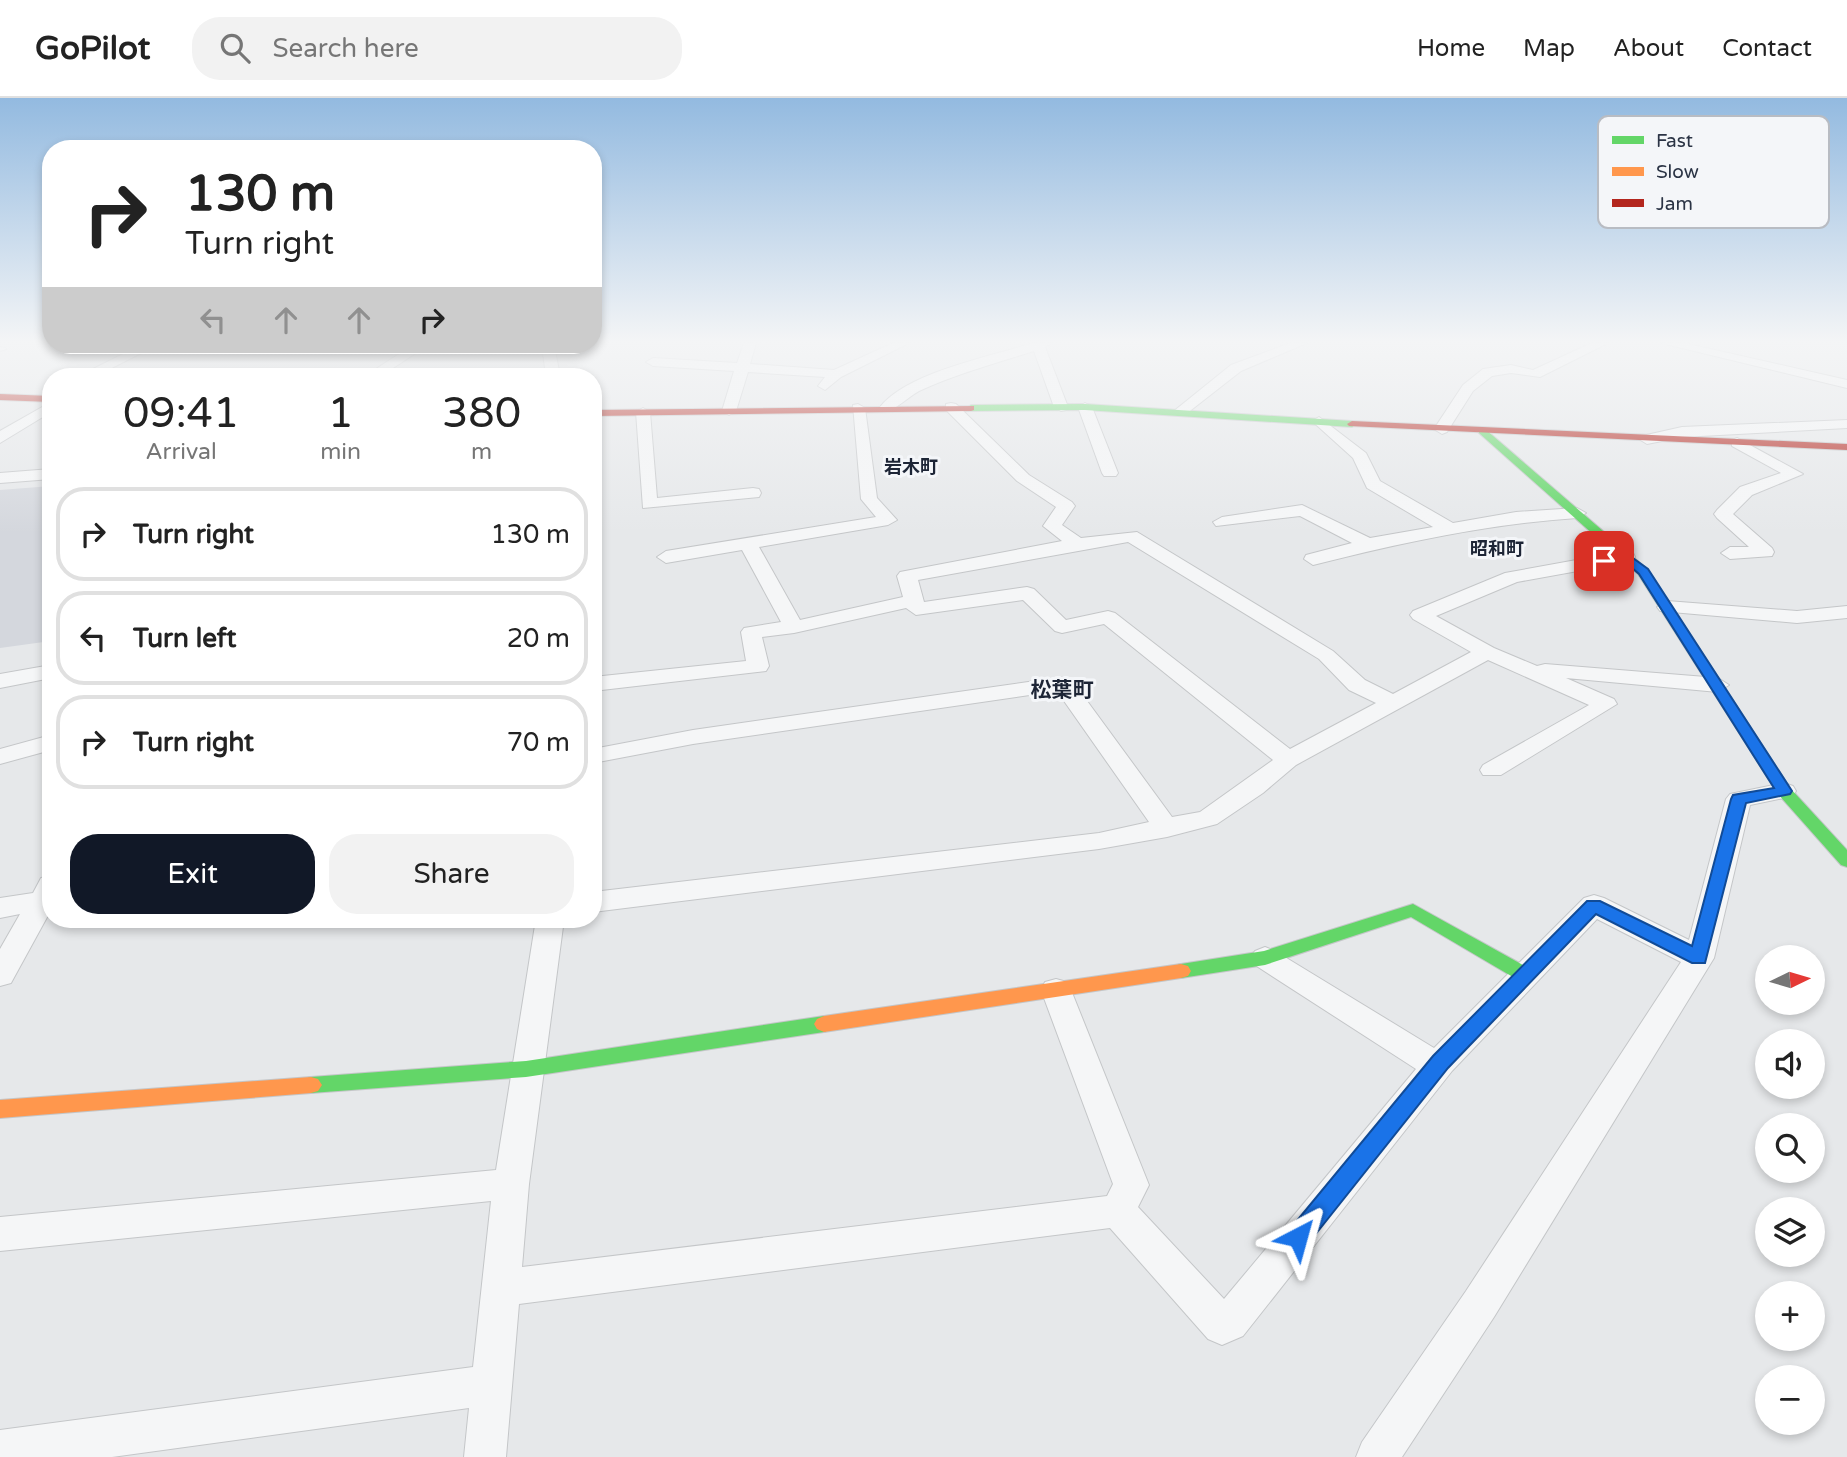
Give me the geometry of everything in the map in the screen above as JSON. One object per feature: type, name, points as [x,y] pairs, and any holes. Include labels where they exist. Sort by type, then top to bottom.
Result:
[{"type":"street","points":[[0,438],[39,406]]},
{"type":"street","points":[[729,411],[730,406]]},
{"type":"street","points":[[1181,411],[1187,406]]},
{"type":"street","points":[[1441,429],[1456,406]]},
{"type":"street","points":[[602,414],[887,407],[1085,407],[1441,429],[1847,447]]},
{"type":"street","points":[[951,407],[1023,478],[1066,506],[1052,526],[1078,544]]},
{"type":"street","points":[[1085,407],[1110,473]]},
{"type":"street","points":[[666,557],[888,520],[869,499],[858,408]]},
{"type":"street","points":[[643,412],[649,504],[753,493]]},
{"type":"street","points":[[1319,421],[1360,456],[1373,484],[1450,529]]},
{"type":"street","points":[[1647,439],[1682,432],[1847,424]]},
{"type":"street","points":[[1482,431],[1643,572],[1784,791],[1847,861]]},
{"type":"street","points":[[1730,553],[1765,552],[1723,514],[1746,491],[1795,474],[1737,443]]},
{"type":"street","points":[[0,478],[42,475]]},
{"type":"street","points":[[1222,522],[1302,510],[1368,544]]},
{"type":"street","points":[[1313,559],[1368,544],[1516,517],[1577,513]]},
{"type":"street","points":[[1287,760],[1108,617],[1062,627],[1027,593],[916,609],[907,576],[1131,536],[1326,655],[1357,685],[1393,703]]},
{"type":"street","points":[[748,543],[794,626]]},
{"type":"street","points":[[1492,770],[1606,704],[1487,652],[1420,615],[1512,577],[1626,557]]},
{"type":"street","points":[[602,683],[758,666],[751,632],[794,626],[912,601]]},
{"type":"street","points":[[1667,607],[1797,617],[1847,612]]},
{"type":"street","points":[[602,901],[1099,842],[1208,818],[1254,788],[1287,760],[1487,652]]},
{"type":"street","points":[[1525,668],[1718,685]]},
{"type":"street","points":[[0,681],[42,673]]},
{"type":"street","points":[[602,754],[693,737],[1063,684],[1167,829]]},
{"type":"street","points":[[0,757],[42,745]]},
{"type":"street","points":[[1377,1457],[1480,1304],[1699,958],[1739,799],[1784,791]]},
{"type":"street","points":[[0,908],[42,897]]},
{"type":"street","points":[[0,975],[42,905]]},
{"type":"street","points":[[1118,1211],[1222,1326],[1228,1323],[1437,1066],[1594,905],[1699,958]]},
{"type":"street","points":[[0,1110],[526,1069],[1265,958],[1413,910],[1525,975]]},
{"type":"street","points":[[485,1457],[511,1184],[549,928]]},
{"type":"street","points":[[1265,958],[1437,1066]]},
{"type":"street","points":[[1056,990],[1131,1185],[1118,1211]]},
{"type":"street","points":[[0,1234],[511,1184]]},
{"type":"street","points":[[501,1288],[1118,1211]]},
{"type":"street","points":[[0,1451],[490,1385]]},
{"type":"shaded area","points":[[42,487],[42,642],[0,648],[0,490]]},
{"type":"traffic: fast","points":[[971,408],[1085,407],[1352,424]]},
{"type":"traffic: fast","points":[[1482,431],[1643,572],[1784,791],[1847,861]]},
{"type":"traffic: fast","points":[[1181,971],[1265,958],[1413,910],[1525,975]]},
{"type":"traffic: fast","points":[[311,1085],[526,1069],[824,1024]]},
{"type":"traffic: slow","points":[[824,1024],[1181,971]]},
{"type":"traffic: slow","points":[[0,1109],[311,1085]]},
{"type":"traffic: jam","points":[[602,413],[971,408]]},
{"type":"traffic: jam","points":[[1352,424],[1847,447]]},
{"type":"district","name":"岩木町","points":[[911,467]]},
{"type":"district","name":"昭和町","points":[[1497,549]]},
{"type":"district","name":"松葉町","points":[[1062,690]]},
{"type":"route","points":[[1298,1237],[1441,1062],[1594,905],[1699,958],[1739,799],[1784,791],[1643,572],[1626,557],[1604,561]]}]
